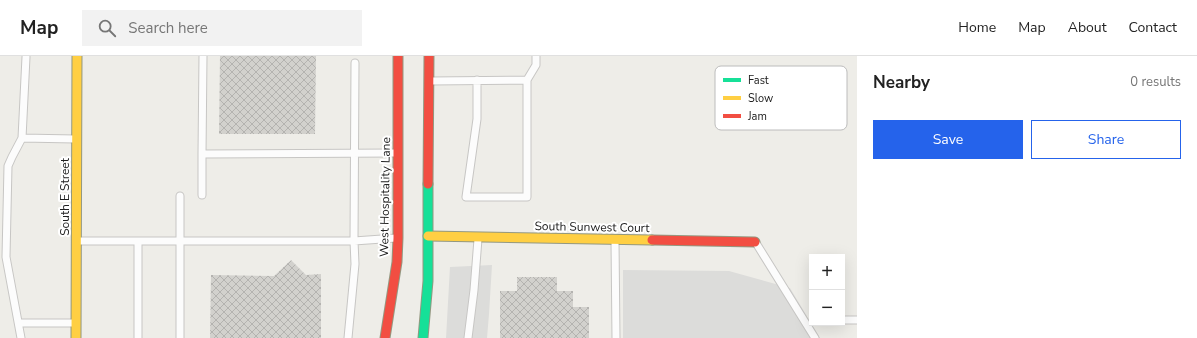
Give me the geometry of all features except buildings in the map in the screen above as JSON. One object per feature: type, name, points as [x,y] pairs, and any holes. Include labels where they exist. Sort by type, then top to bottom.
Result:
[{"type":"main road","name":"South E Street","points":[[76,338],[77,56]]},
{"type":"main road","name":"West Hospitality Lane","points":[[385,338],[397,262],[398,56]]},
{"type":"main road","points":[[423,338],[428,281],[429,56]]},
{"type":"main road","name":"South Sunwest Court","points":[[428,236],[755,242]]},
{"type":"lane","points":[[21,338],[6,257],[8,166],[22,138],[26,56]]},
{"type":"lane","points":[[202,56],[202,196]]},
{"type":"lane","points":[[477,80],[477,119],[466,197],[527,198],[527,80],[536,65],[536,56]]},
{"type":"lane","points":[[348,338],[355,264],[355,63]]},
{"type":"lane","points":[[429,81],[527,80]]},
{"type":"lane","points":[[22,138],[77,139]]},
{"type":"lane","points":[[202,154],[398,153]]},
{"type":"lane","points":[[180,196],[180,338]]},
{"type":"lane","points":[[468,338],[474,290],[478,237]]},
{"type":"lane","points":[[77,240],[354,241],[398,238]]},
{"type":"lane","points":[[615,239],[616,338]]},
{"type":"lane","points":[[138,241],[138,338]]},
{"type":"lane","points":[[755,242],[814,338]]},
{"type":"lane","points":[[845,320],[857,320]]},
{"type":"lane","points":[[804,321],[809,321]]},
{"type":"lane","points":[[19,323],[76,323]]},
{"type":"shaded area","points":[[492,265],[487,338],[446,338],[450,267]]},
{"type":"shaded area","points":[[623,270],[729,271],[790,288],[809,320],[809,326],[813,326],[820,338],[623,338]]},
{"type":"traffic: fast","points":[[423,338],[428,281],[428,184]]},
{"type":"traffic: slow","points":[[76,338],[77,56]]},
{"type":"traffic: slow","points":[[428,236],[652,240]]},
{"type":"traffic: jam","points":[[385,338],[397,262],[398,56]]},
{"type":"traffic: jam","points":[[428,184],[429,56]]},
{"type":"traffic: jam","points":[[652,240],[755,242]]}]
